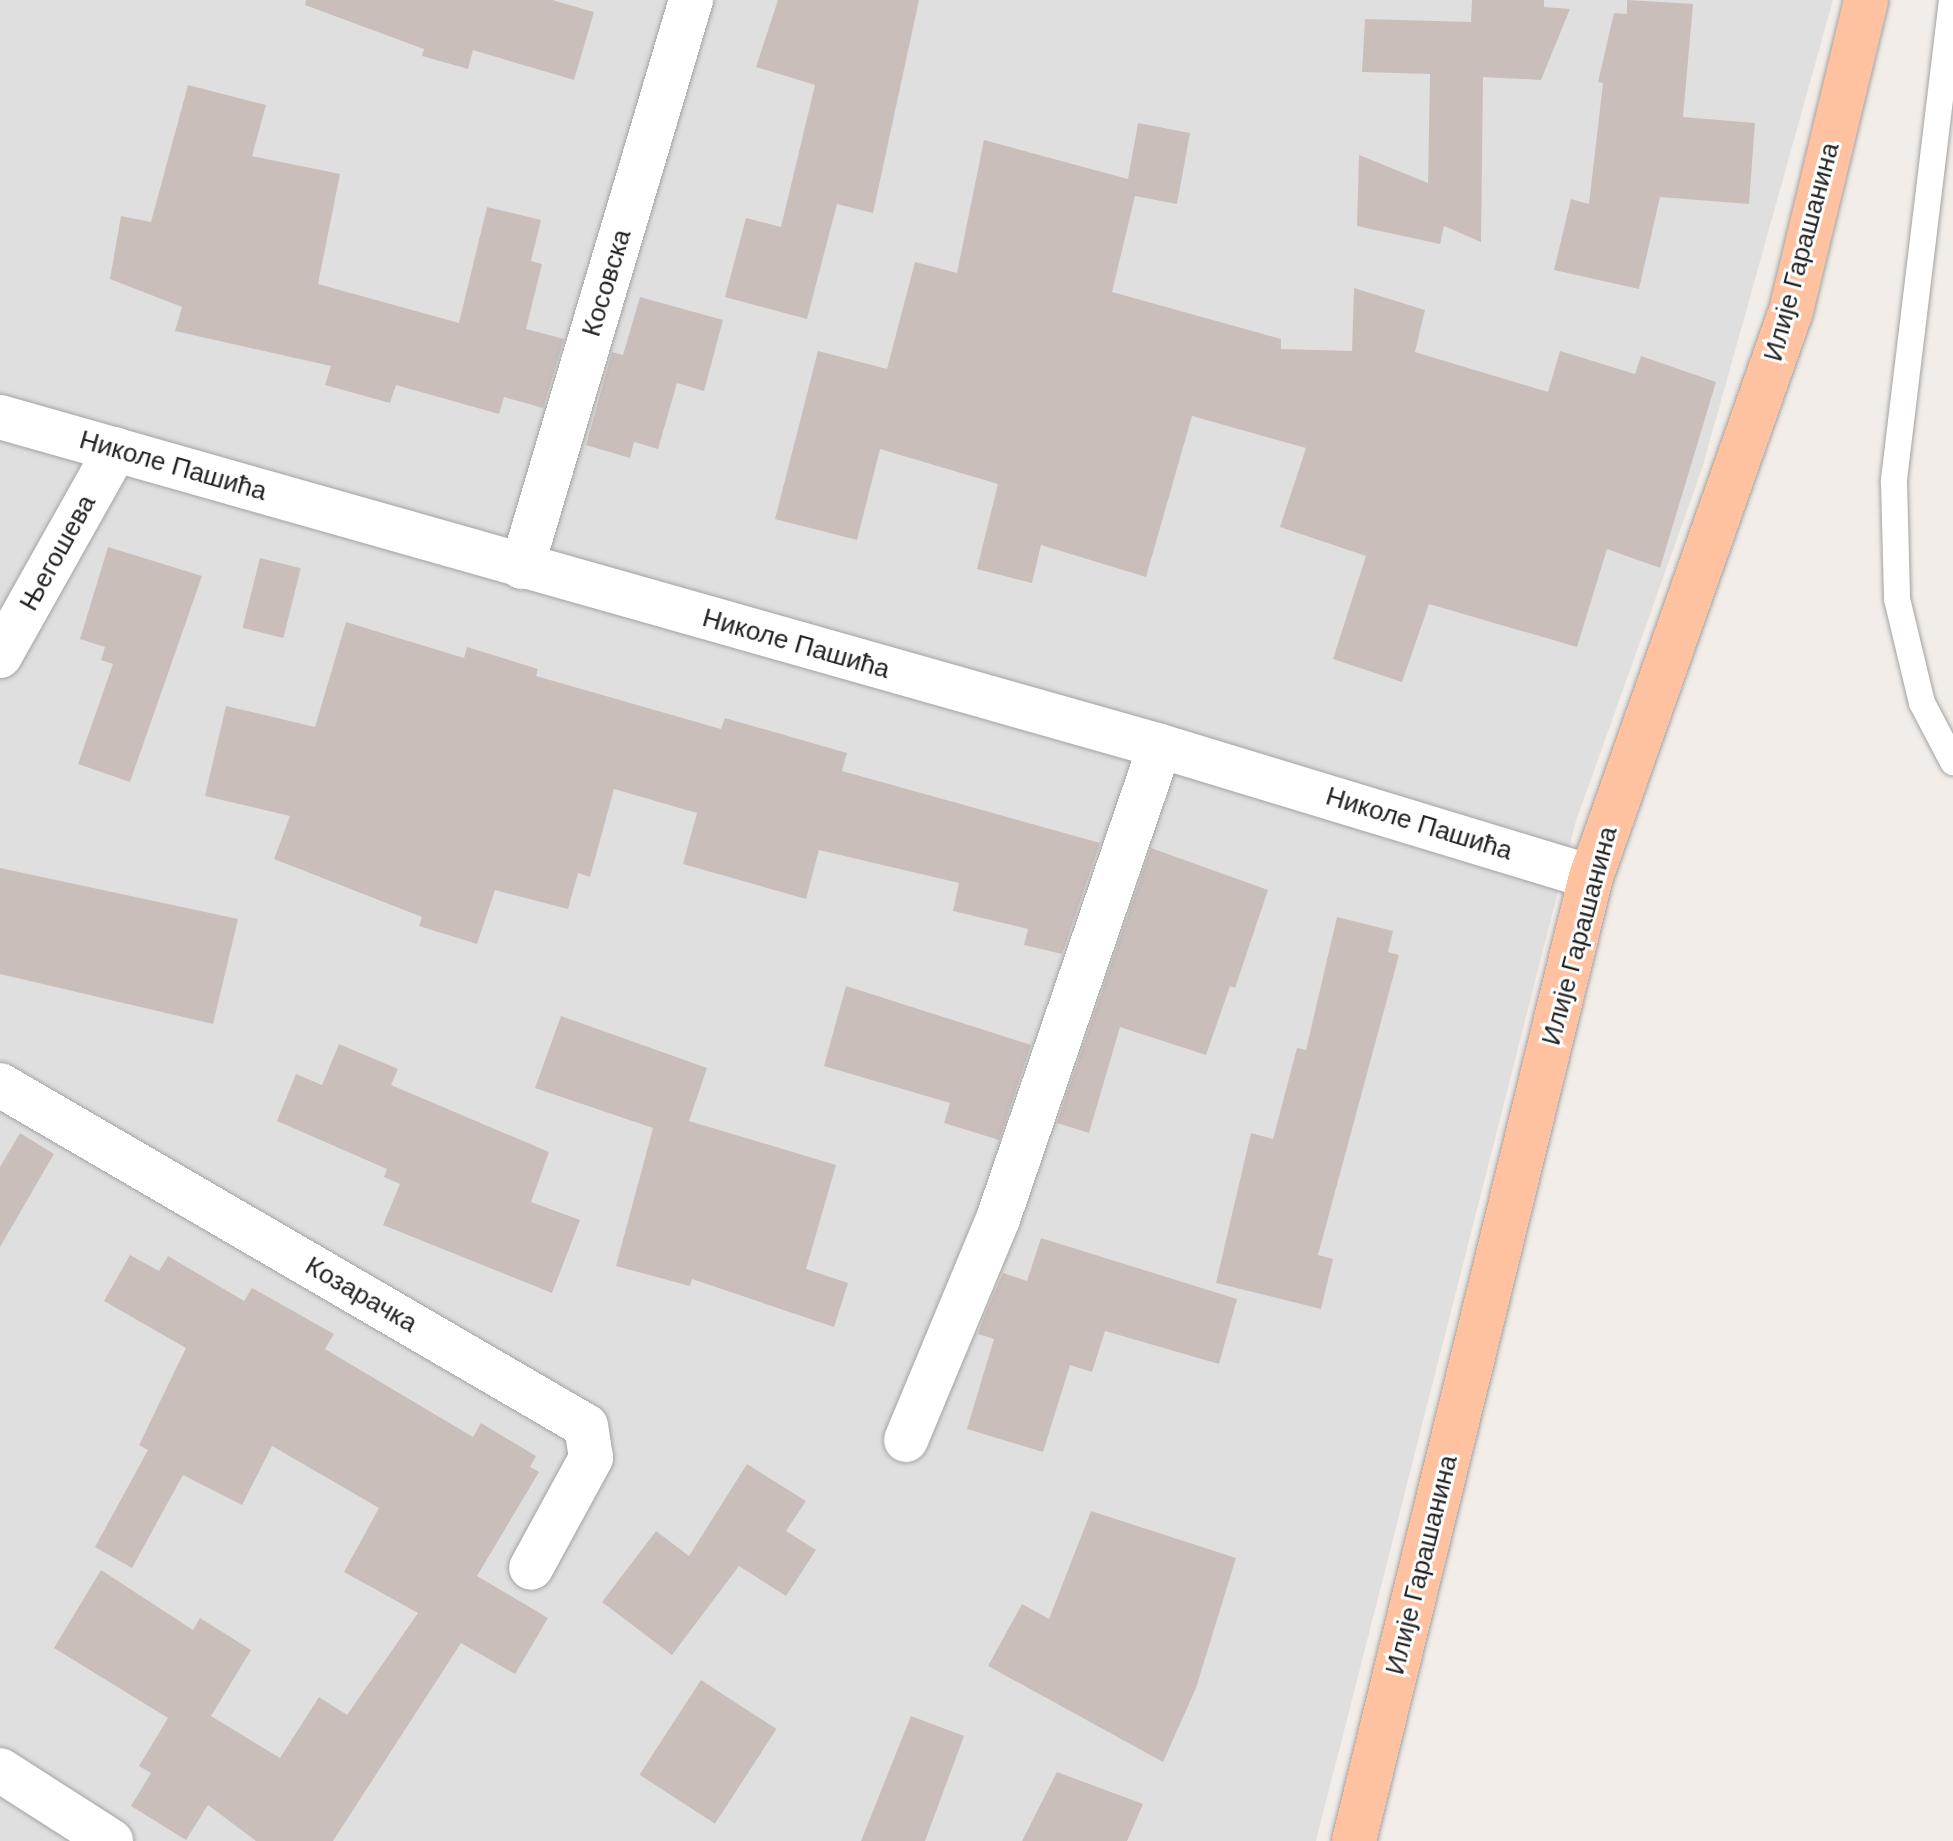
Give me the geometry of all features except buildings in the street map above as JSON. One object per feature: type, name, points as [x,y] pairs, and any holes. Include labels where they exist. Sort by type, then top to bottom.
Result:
[{"type":"main road","name":"Илије Гарашанина","points":[[1354,1841],[1591,877],[1791,311],[1866,0]]},
{"type":"street","name":"Косовска","points":[[522,567],[691,0]]},
{"type":"street","name":"Николе Пашића","points":[[0,417],[1160,746],[1591,877]]},
{"type":"street","name":"Његошева","points":[[0,656],[116,449]]},
{"type":"street","points":[[906,1440],[998,1219],[1160,746]]},
{"type":"street","name":"Козарачка","points":[[0,1085],[586,1426],[591,1458],[531,1568]]},
{"type":"street","points":[[0,1770],[111,1841]]},
{"type":"lane","points":[[1952,0],[1894,482],[1897,599],[1922,703],[1953,762]]},
{"type":"shaded area","points":[[0,0],[1833,0],[1702,469],[1576,821],[1316,1841],[0,1841]]}]
